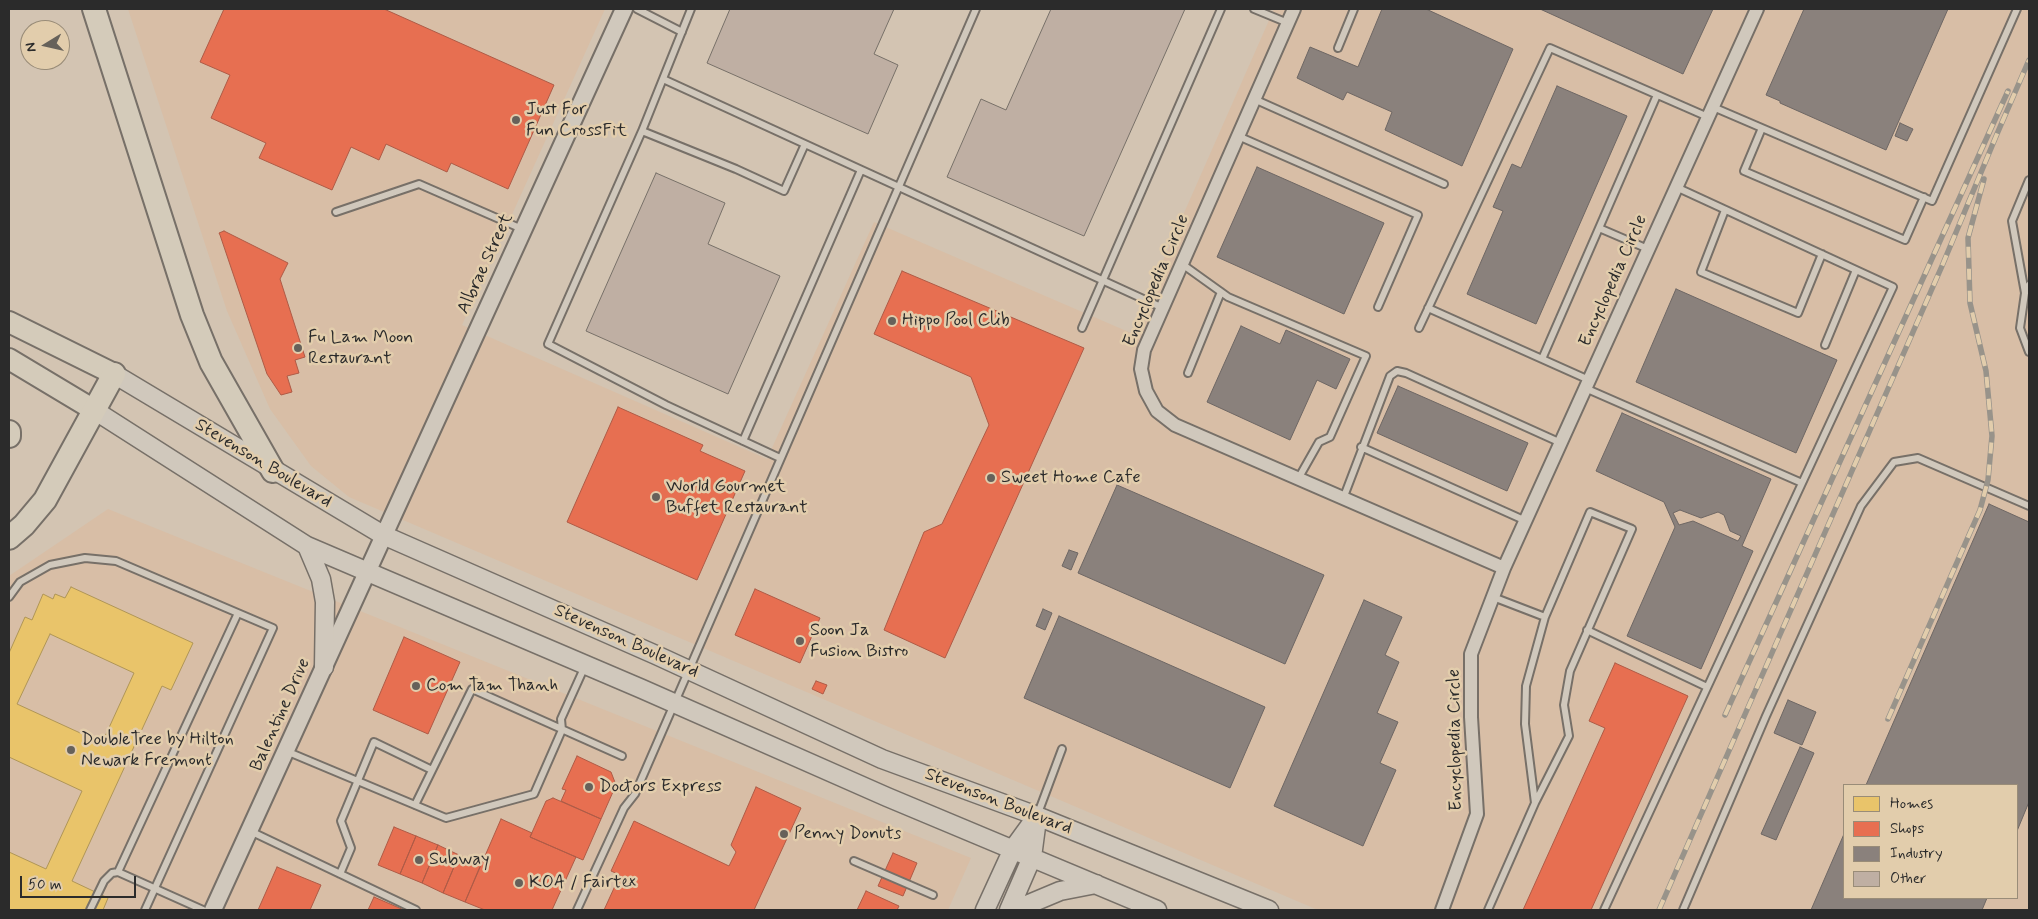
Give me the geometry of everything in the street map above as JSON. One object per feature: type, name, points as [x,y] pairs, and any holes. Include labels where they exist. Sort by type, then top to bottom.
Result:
[{"type":"highway","points":[[94,9],[192,315],[212,362],[273,471]]},
{"type":"highway","points":[[9,538],[24,525],[45,500],[114,374]]},
{"type":"main road","name":"Stevenson Boulevard","points":[[9,322],[114,374],[273,471],[384,535],[689,670],[882,759],[1037,816],[1269,910]]},
{"type":"main road","name":"Stevenson Boulevard","points":[[9,359],[94,410],[307,546],[674,703],[886,797],[1157,910]]},
{"type":"main road","points":[[307,546],[321,579],[325,602],[324,667]]},
{"type":"main road","points":[[985,910],[1013,849],[1037,816]]},
{"type":"main road","points":[[1009,910],[1032,857],[1037,816]]},
{"type":"main road","points":[[1024,910],[1029,904],[1060,891],[1096,884]]},
{"type":"street","name":"Albrae Street","points":[[384,535],[624,9]]},
{"type":"street","name":"Encyclopedia Circle","points":[[1294,9],[1144,350],[1141,369],[1146,391],[1157,411],[1175,426],[1504,568]]},
{"type":"street","name":"Encyclopedia Circle","points":[[1442,910],[1477,814],[1471,717],[1471,654],[1504,568],[1757,9]]},
{"type":"street","name":"Balentine Drive","points":[[214,910],[384,535]]},
{"type":"lane","points":[[637,9],[682,32]]},
{"type":"lane","points":[[691,9],[642,131],[548,344],[666,405],[780,458]]},
{"type":"lane","points":[[577,910],[624,808],[635,794],[976,9]]},
{"type":"lane","points":[[1082,328],[1221,9]]},
{"type":"lane","points":[[1254,9],[1288,24]]},
{"type":"lane","points":[[1338,48],[1354,9]]},
{"type":"lane","points":[[1419,328],[1550,48],[1657,95],[1762,128],[1932,201],[2017,9]]},
{"type":"lane","points":[[663,79],[1163,308]]},
{"type":"lane","points":[[1542,359],[1657,95]]},
{"type":"lane","points":[[1254,99],[1444,184]]},
{"type":"lane","points":[[1762,128],[1744,171],[1905,240],[1924,198]]},
{"type":"lane","points":[[642,131],[736,169],[784,191],[805,144]]},
{"type":"lane","points":[[1238,136],[1418,215],[1378,307]]},
{"type":"lane","points":[[743,441],[861,170]]},
{"type":"lane","points":[[2026,293],[2012,221],[2029,180]]},
{"type":"lane","points":[[336,212],[419,184],[524,229]]},
{"type":"lane","points":[[1604,910],[1893,287],[1676,187]]},
{"type":"lane","points":[[1726,210],[1701,272],[1798,313],[1822,254]]},
{"type":"lane","points":[[1599,228],[1648,250]]},
{"type":"lane","points":[[1182,264],[1228,297],[1366,356],[1330,437],[1319,442],[1298,479]]},
{"type":"lane","points":[[1825,345],[1856,270]]},
{"type":"lane","points":[[2029,285],[2020,328],[2029,352]]},
{"type":"lane","points":[[1188,372],[1221,292]]},
{"type":"lane","points":[[1428,308],[1542,359],[1587,384],[1802,483]]},
{"type":"lane","points":[[1343,499],[1390,376],[1397,371],[1406,373],[1561,443]]},
{"type":"lane","points":[[1362,448],[1526,521]]},
{"type":"lane","points":[[1683,910],[1766,716],[1861,506],[1894,462],[1918,458],[2029,506]]},
{"type":"lane","points":[[1488,910],[1536,803],[1570,736],[1564,705],[1570,670],[1632,529],[1590,512],[1545,617],[1526,686],[1525,724],[1536,803]]},
{"type":"lane","points":[[9,596],[20,582],[50,565],[85,558],[116,561],[273,628],[145,910]]},
{"type":"lane","points":[[1493,597],[1545,617]]},
{"type":"lane","points":[[118,872],[238,613]]},
{"type":"lane","points":[[1587,630],[1706,687]]},
{"type":"lane","points":[[286,751],[446,818],[534,794],[562,730],[561,719],[586,665]]},
{"type":"lane","points":[[415,805],[472,689],[622,756]]},
{"type":"lane","points":[[340,874],[351,848],[341,821],[374,742],[432,770]]},
{"type":"lane","points":[[1037,816],[1062,749]]},
{"type":"lane","points":[[250,831],[416,910]]},
{"type":"lane","points":[[854,861],[934,895]]},
{"type":"lane","points":[[90,910],[104,881],[112,873],[118,872],[203,910]]},
{"type":"shaded area","points":[[128,9],[605,9],[462,325],[767,459],[874,222],[1131,333],[1274,9],[2029,9],[2029,910],[1318,910],[349,497],[311,466],[270,409],[227,311]]},
{"type":"shaded area","points":[[108,509],[971,858],[948,910],[9,910],[9,576]]},
{"type":"building: Homes","name":"DoubleTree by Hilton Newark Fremont","points":[[71,587],[193,643],[171,690],[162,686],[72,881],[108,898],[103,910],[9,910],[9,852],[46,869],[82,791],[9,757],[9,653],[25,617],[32,620],[43,594],[53,599],[55,594],[65,598]],"holes":[[[50,634],[134,673],[102,743],[17,704]]]},
{"type":"building: Shops","points":[[224,9],[384,9],[554,85],[508,189],[451,163],[447,172],[386,144],[379,160],[351,147],[332,190],[259,158],[266,143],[211,118],[230,75],[200,62]]},
{"type":"building: Shops","points":[[224,231],[288,263],[280,279],[305,357],[295,360],[299,373],[287,376],[292,392],[281,395],[267,374],[219,233]]},
{"type":"building: Shops","points":[[902,271],[1084,348],[945,658],[884,630],[924,532],[942,524],[989,425],[971,377],[874,334]]},
{"type":"building: Shops","name":"World Gourmet Buffet Restaurant","points":[[618,407],[703,445],[700,451],[745,471],[697,580],[567,522]]},
{"type":"building: Shops","points":[[755,589],[820,618],[800,663],[735,635]]},
{"type":"building: Shops","name":"Com Tam Thanh","points":[[404,637],[460,662],[428,734],[373,710]]},
{"type":"building: Shops","points":[[1615,663],[1688,696],[1591,910],[1523,910],[1605,728],[1589,721]]},
{"type":"building: Shops","points":[[816,681],[827,685],[823,694],[812,689]]},
{"type":"building: Shops","name":"Doctors Express","points":[[577,756],[611,772],[616,785],[601,819],[561,801],[566,790],[562,789]]},
{"type":"building: Shops","points":[[756,787],[801,808],[754,910],[604,910],[620,875],[611,871],[634,821],[729,866],[736,852],[731,845]]},
{"type":"building: Shops","points":[[553,798],[601,819],[583,860],[530,837],[546,801]]},
{"type":"building: Shops","name":"KOA / Fairtex","points":[[501,819],[532,833],[530,837],[576,857],[552,910],[485,910],[465,902]]},
{"type":"building: Shops","points":[[394,827],[416,836],[400,874],[378,865]]},
{"type":"building: Shops","name":"Subway","points":[[416,836],[438,845],[422,883],[400,874]]},
{"type":"building: Shops","points":[[438,845],[459,855],[443,893],[422,883]]},
{"type":"building: Shops","points":[[893,853],[917,863],[903,896],[878,886]]},
{"type":"building: Shops","points":[[459,855],[481,864],[465,902],[443,893]]},
{"type":"building: Shops","points":[[277,867],[321,885],[310,910],[258,910]]},
{"type":"building: Shops","points":[[866,891],[899,906],[897,910],[857,910]]},
{"type":"building: Shops","points":[[374,897],[404,910],[368,910]]},
{"type":"building: Industry","points":[[1382,9],[1426,9],[1513,49],[1462,166],[1385,130],[1392,112],[1347,92],[1343,100],[1297,78],[1310,47],[1358,67]]},
{"type":"building: Industry","points":[[1540,9],[1713,9],[1683,74]]},
{"type":"building: Industry","points":[[1804,9],[1948,9],[1886,150],[1766,95]]},
{"type":"building: Industry","points":[[1557,86],[1627,116],[1536,324],[1467,294],[1503,211],[1493,207],[1512,164],[1521,168]]},
{"type":"building: Industry","points":[[1900,123],[1913,129],[1907,141],[1895,136]]},
{"type":"building: Industry","points":[[1257,167],[1384,223],[1344,314],[1217,257]]},
{"type":"building: Industry","points":[[1676,289],[1837,360],[1796,453],[1636,382]]},
{"type":"building: Industry","points":[[1241,326],[1280,344],[1286,330],[1350,359],[1336,389],[1317,380],[1290,440],[1207,402]]},
{"type":"building: Industry","points":[[1398,386],[1528,443],[1507,491],[1377,433]]},
{"type":"building: Industry","points":[[1622,413],[1771,479],[1742,546],[1753,551],[1701,669],[1627,636],[1675,527],[1664,502],[1596,471]],"holes":[[[1680,510],[1701,518],[1718,512],[1724,515],[1730,531],[1741,536],[1738,541],[1693,521],[1679,525],[1673,513]]]},
{"type":"building: Industry","points":[[1117,485],[1324,575],[1285,664],[1078,573]]},
{"type":"building: Industry","points":[[1989,504],[2029,522],[2029,802],[2018,829],[2018,784],[1866,784]]},
{"type":"building: Industry","points":[[1069,550],[1078,553],[1071,570],[1062,566]]},
{"type":"building: Industry","points":[[1364,600],[1402,617],[1385,655],[1399,662],[1377,713],[1398,722],[1380,763],[1396,770],[1363,846],[1274,806]]},
{"type":"building: Industry","points":[[1043,609],[1052,613],[1045,630],[1036,626]]},
{"type":"building: Industry","points":[[1059,616],[1265,707],[1230,788],[1024,698]]},
{"type":"building: Industry","points":[[1788,700],[1816,712],[1802,745],[1774,733]]},
{"type":"building: Industry","points":[[1800,747],[1814,753],[1776,840],[1761,834]]},
{"type":"building: Industry","points":[[1843,836],[1843,899],[1987,899],[1982,910],[1811,910]]},
{"type":"building: Other","points":[[730,9],[894,9],[874,54],[898,65],[868,134],[707,63]]},
{"type":"building: Other","points":[[1051,9],[1185,9],[1084,236],[947,177],[981,99],[1006,110]]},
{"type":"building: Other","points":[[656,173],[725,203],[708,244],[780,276],[728,394],[586,331]]},
{"type":"railway","points":[[1659,910],[1942,266],[2029,60]]},
{"type":"railway","points":[[1725,715],[2008,91]]},
{"type":"railway","points":[[1888,719],[1980,510],[1988,480],[1992,436],[1986,371],[1970,303],[1968,238],[1984,179]]},
{"type":"place","name":"Just For Fun CrossFit","points":[[516,120]]},
{"type":"place","name":"Hippo Pool Clib","points":[[892,321]]},
{"type":"place","name":"Fu Lam Moon Restaurant","points":[[298,348]]},
{"type":"place","name":"Sweet Home Cafe","points":[[991,478]]},
{"type":"place","name":"World Gourmet Buffet Restaurant","points":[[656,497]]},
{"type":"place","name":"Soon Ja Fusion Bistro","points":[[800,641]]},
{"type":"place","name":"Com Tam Thanh","points":[[416,686]]},
{"type":"place","name":"DoubleTree by Hilton Newark Fremont","points":[[71,750]]},
{"type":"place","name":"Doctors Express","points":[[589,787]]},
{"type":"place","name":"Penny Donuts","points":[[784,834]]},
{"type":"place","name":"Subway","points":[[419,860]]},
{"type":"place","name":"KOA / Fairtex","points":[[519,883]]}]
